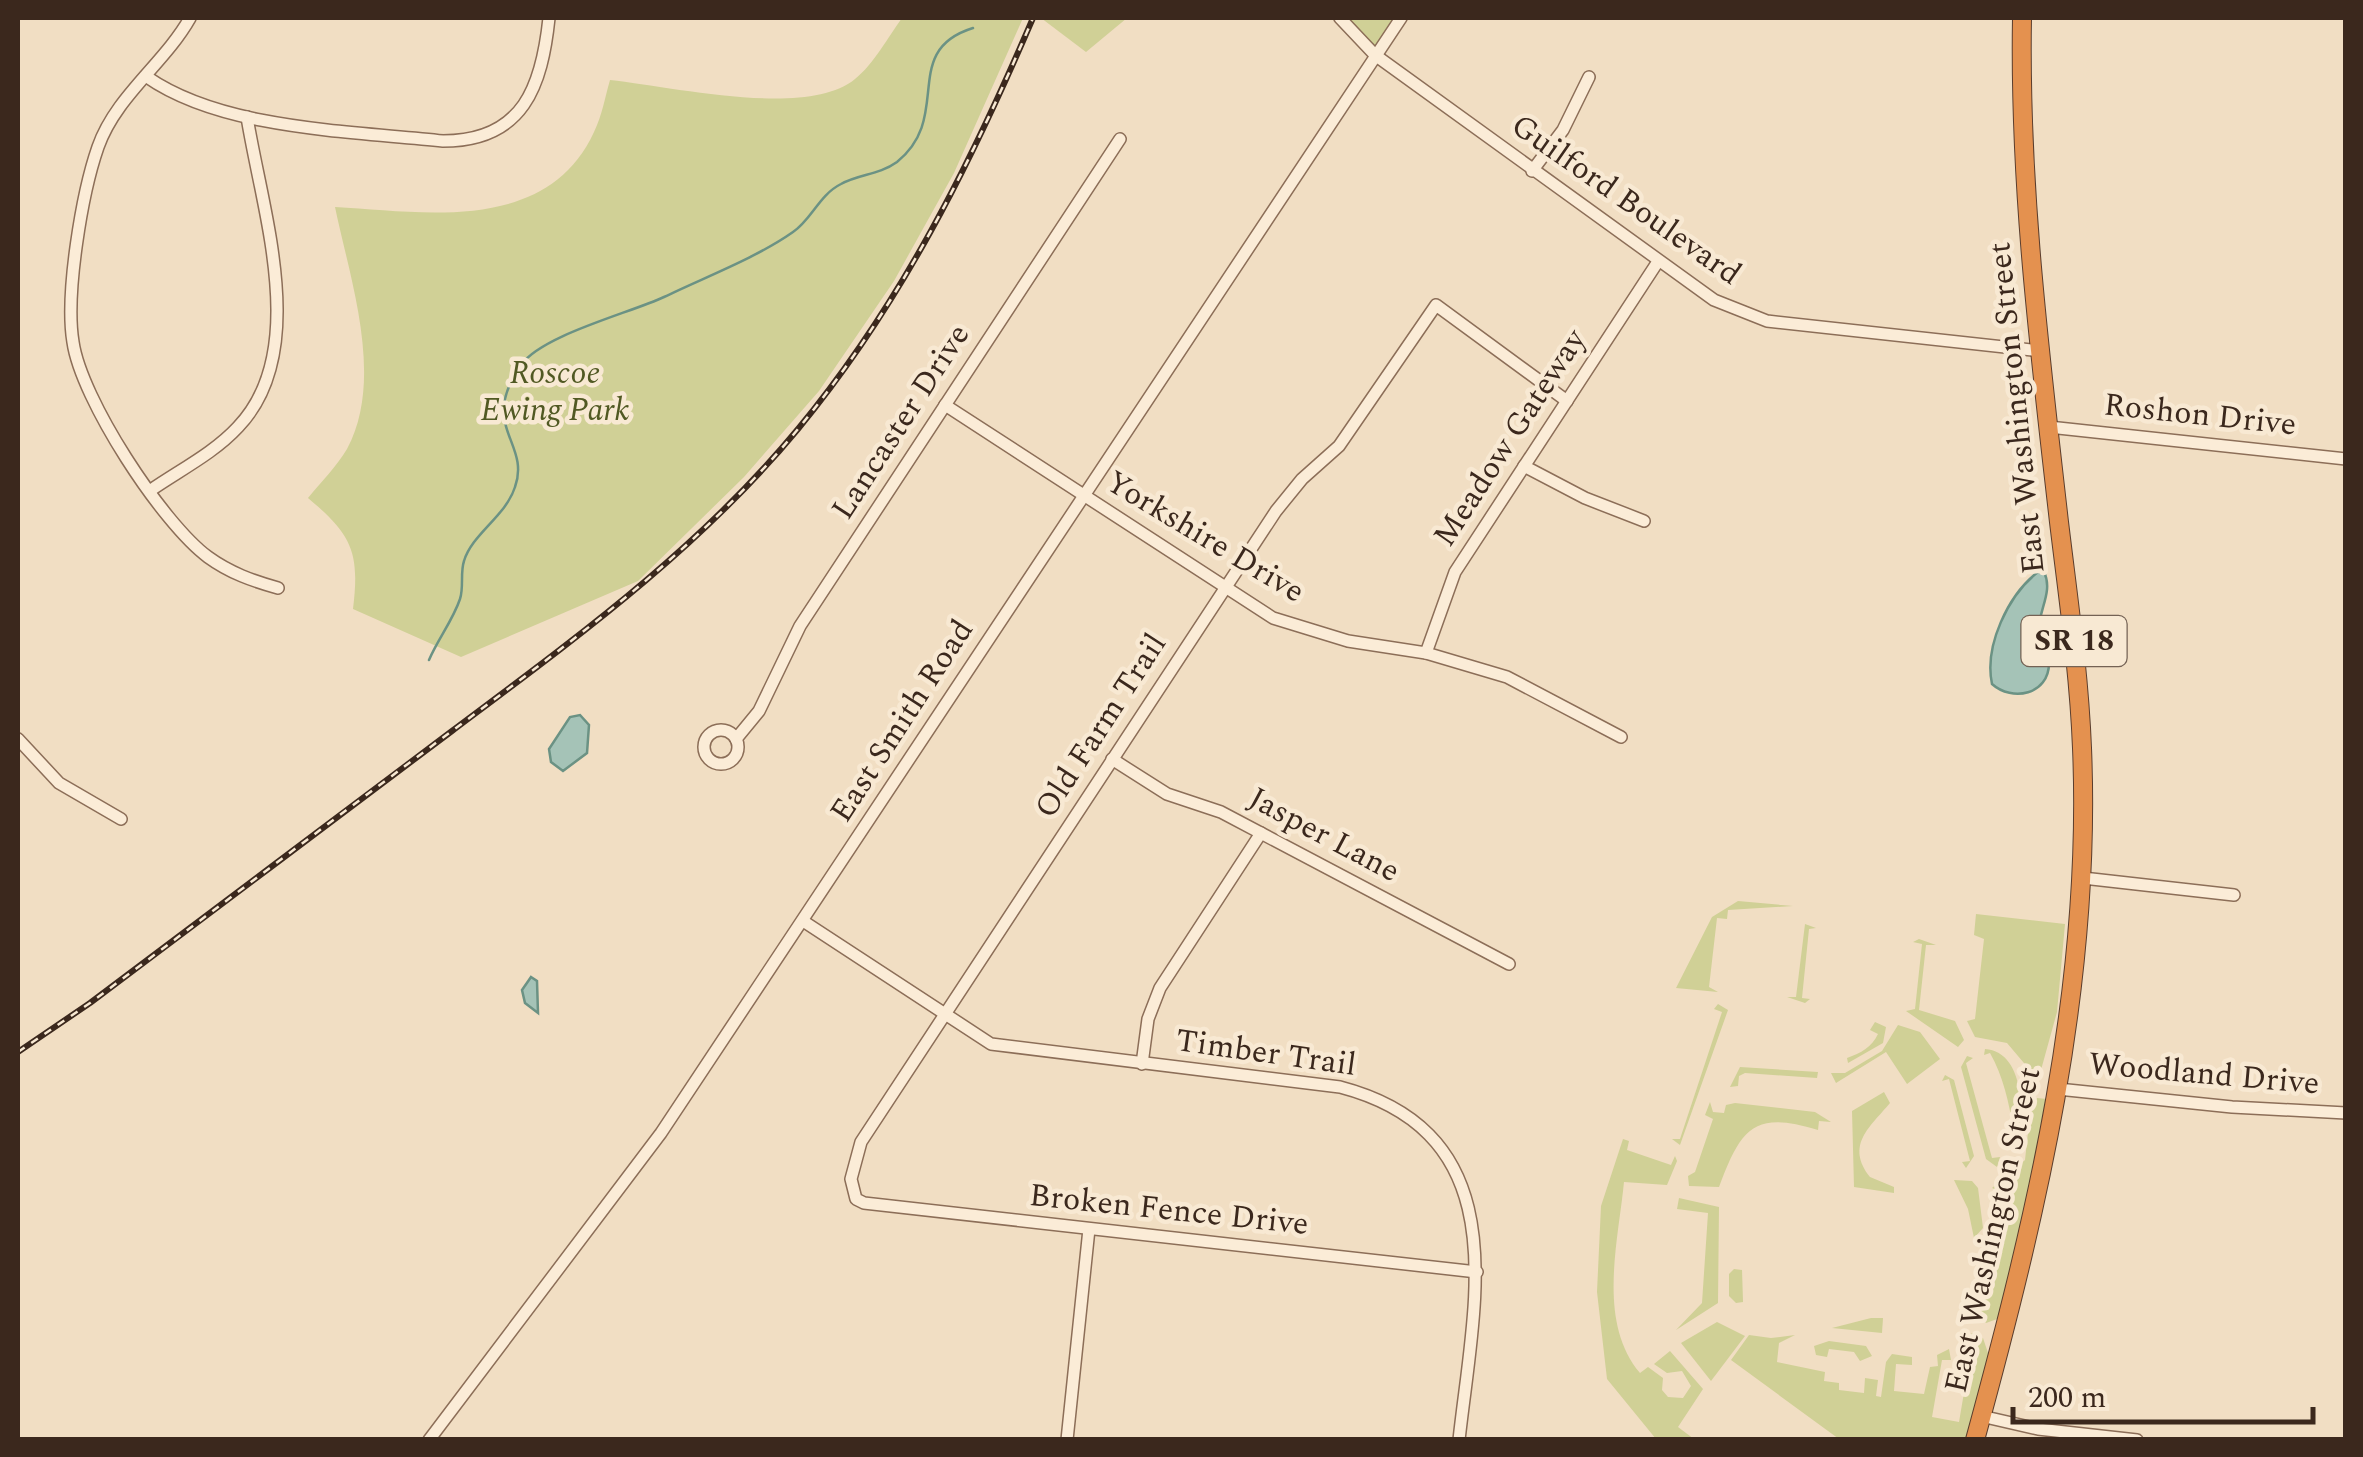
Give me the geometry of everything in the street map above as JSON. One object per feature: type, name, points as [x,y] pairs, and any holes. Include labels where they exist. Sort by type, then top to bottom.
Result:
[{"type":"highway","name":"East Washington Street","points":[[1975,1440],[2026,1251],[2058,1089],[2083,878],[2077,665],[2023,159],[2022,18]]},
{"type":"street","points":[[190,18],[147,78],[118,109],[99,144],[70,314],[73,346],[84,384],[178,529],[207,556],[241,576],[278,588]]},
{"type":"street","points":[[147,78],[203,108],[443,141],[485,134],[512,118],[532,94],[544,65],[550,18]]},
{"type":"street","name":"Guilford Boulevard","points":[[1340,18],[1375,55],[1657,263],[1714,300],[1767,320],[2041,351]]},
{"type":"street","name":"East Smith Road","points":[[428,1440],[661,1133],[1400,18]]},
{"type":"street","points":[[1532,171],[1564,130],[1589,77]]},
{"type":"street","points":[[151,490],[238,428],[261,396],[274,362],[278,305],[247,117]]},
{"type":"street","name":"Lancaster Drive","points":[[736,739],[759,711],[800,626],[1120,139]]},
{"type":"street","name":"Meadow Gateway","points":[[1426,652],[1455,572],[1657,263]]},
{"type":"street","name":"Old Farm Trail","points":[[856,1199],[851,1179],[861,1142],[1225,588],[1302,479],[1339,446],[1436,305],[1566,401]]},
{"type":"street","name":"Yorkshire Drive","points":[[945,405],[1273,618],[1348,641],[1426,652],[1507,677],[1621,737]]},
{"type":"street","name":"Roshon Drive","points":[[2049,427],[2346,459]]},
{"type":"street","points":[[1524,466],[1585,498],[1644,521]]},
{"type":"street","points":[[18,740],[59,782],[122,818]]},
{"type":"street","name":"Jasper Lane","points":[[1112,760],[1167,794],[1221,812],[1508,964]]},
{"type":"street","points":[[1142,1064],[1148,1018],[1160,988],[1261,833]]},
{"type":"street","points":[[2083,878],[2234,895]]},
{"type":"street","name":"Timber Trail","points":[[803,921],[978,1038],[1007,1049],[1340,1087],[1398,1110],[1442,1151],[1465,1190],[1476,1230],[1477,1272],[1459,1440]]},
{"type":"street","name":"Woodland Drive","points":[[2058,1089],[2232,1107],[2346,1113]]},
{"type":"street","name":"Broken Fence Drive","points":[[856,1199],[1477,1272]]},
{"type":"street","points":[[1067,1440],[1090,1228]]},
{"type":"street","points":[[1981,1416],[2038,1429],[2137,1440]]},
{"type":"green space","name":"Roscoe Ewing Park","points":[[902,18],[1023,18],[954,173],[894,281],[819,391],[744,477],[638,581],[461,657],[353,609],[355,573],[350,546],[335,523],[308,498],[347,449],[358,421],[363,391],[361,329],[335,207],[444,212],[480,210],[515,202],[546,187],[573,165],[597,126],[610,80],[737,97],[805,97],[833,91],[855,79],[875,58]]},
{"type":"green space","points":[[1041,18],[1127,18],[1086,52]]},
{"type":"green space","points":[[1344,18],[1397,18],[1374,52]]},
{"type":"green space","points":[[1738,901],[1793,906],[1728,910],[1727,919],[1717,918],[1709,987],[1718,992],[1676,988],[1712,917]]},
{"type":"green space","points":[[1976,914],[2065,924],[2057,1012],[2041,1070],[2029,1069],[2007,1043],[1975,1037],[1967,1021],[1975,1019],[1984,939],[1974,935]]},
{"type":"green space","points":[[1805,924],[1816,928],[1809,929],[1802,998],[1810,999],[1805,1003],[1787,997],[1796,997]]},
{"type":"green space","points":[[1919,939],[1936,945],[1926,945],[1919,1010],[1955,1021],[1964,1040],[1958,1047],[1906,1011],[1915,1009],[1922,944],[1913,942]]},
{"type":"green space","points":[[1718,1004],[1728,1010],[1680,1145],[1672,1139],[1680,1139],[1722,1012],[1714,1009]]},
{"type":"green space","points":[[1875,1022],[1886,1027],[1883,1043],[1848,1063],[1847,1058],[1876,1039],[1878,1034],[1870,1030]]},
{"type":"green space","points":[[1898,1025],[1920,1032],[1940,1059],[1907,1084],[1886,1052],[1836,1083],[1831,1073],[1845,1073],[1882,1051]]},
{"type":"green space","points":[[1985,1049],[1999,1053],[2015,1075],[2020,1123],[2013,1151],[2006,1130],[2013,1128],[2005,1089],[1990,1053],[1984,1055]]},
{"type":"green space","points":[[1967,1056],[1973,1058],[1966,1063],[1992,1158],[2000,1157],[1997,1167],[1986,1159],[1961,1067]]},
{"type":"green space","points":[[1740,1067],[1818,1072],[1817,1078],[1745,1073],[1739,1076],[1738,1086],[1730,1087]]},
{"type":"green space","points":[[1945,1075],[1954,1080],[1974,1156],[1966,1168],[1962,1162],[1970,1161],[1949,1079],[1942,1081]]},
{"type":"green space","points":[[1884,1092],[1890,1103],[1863,1137],[1860,1155],[1870,1177],[1894,1187],[1894,1193],[1854,1187],[1852,1111]]},
{"type":"green space","points":[[2037,1098],[2047,1099],[2049,1105],[2000,1318],[1986,1323],[1976,1311],[1991,1271],[1996,1229],[2004,1229],[2002,1192],[1992,1188],[2025,1160],[2031,1105]]},
{"type":"green space","points":[[1710,1102],[1713,1112],[1724,1113],[1726,1105],[1735,1103],[1815,1112],[1831,1122],[1819,1121],[1818,1130],[1779,1122],[1764,1124],[1743,1138],[1719,1187],[1689,1186],[1688,1176],[1695,1172],[1713,1119],[1705,1115]]},
{"type":"green space","points":[[1623,1139],[1629,1141],[1627,1150],[1671,1165],[1675,1156],[1677,1161],[1667,1185],[1624,1182],[1614,1281],[1619,1330],[1640,1373],[1648,1367],[1663,1378],[1662,1390],[1668,1397],[1683,1398],[1691,1386],[1682,1371],[1667,1373],[1654,1364],[1670,1351],[1703,1389],[1678,1427],[1694,1439],[1656,1439],[1607,1379],[1597,1292],[1601,1206]]},
{"type":"green space","points":[[1954,1180],[1972,1181],[1978,1188],[1983,1228],[1974,1238],[1968,1209]]},
{"type":"green space","points":[[1679,1198],[1719,1207],[1718,1303],[1676,1330],[1702,1303],[1708,1213],[1677,1209]]},
{"type":"green space","points":[[1734,1269],[1742,1270],[1743,1302],[1736,1303],[1729,1296],[1729,1274]]},
{"type":"green space","points":[[1883,1318],[1882,1333],[1832,1328]]},
{"type":"green space","points":[[1717,1322],[1745,1336],[1711,1381],[1681,1343]]},
{"type":"green space","points":[[1972,1333],[1983,1338],[1989,1356],[1966,1440],[1839,1439],[1731,1360],[1749,1335],[1795,1335],[1779,1343],[1777,1362],[1825,1372],[1824,1381],[1839,1383],[1839,1390],[1864,1393],[1865,1378],[1878,1380],[1876,1396],[1881,1397],[1886,1362],[1892,1354],[1912,1357],[1912,1365],[1896,1364],[1894,1391],[1924,1394],[1930,1367],[1938,1366],[1937,1355],[1949,1349],[1951,1360],[1942,1360],[1932,1417],[1959,1422],[1968,1369],[1960,1367],[1962,1345]]},
{"type":"green space","points":[[1829,1341],[1866,1346],[1872,1356],[1860,1361],[1854,1352],[1829,1349],[1827,1357],[1816,1355],[1814,1346]]},
{"type":"shaded area","points":[[2038,572],[2044,572],[2047,580],[2039,633],[2049,659],[2047,674],[2043,682],[2028,692],[2009,693],[1992,684],[1995,638],[2017,594]]},
{"type":"shaded area","points":[[580,715],[589,725],[587,753],[563,771],[551,762],[549,749],[570,717]]},
{"type":"shaded area","points":[[531,977],[537,981],[538,1013],[525,1003],[522,990]]},
{"type":"waterway","points":[[429,660],[460,599],[468,551],[515,487],[517,458],[504,419],[504,404],[521,365],[547,344],[664,297],[763,250],[800,227],[833,189],[897,162],[914,144],[923,125],[931,68],[938,52],[951,38],[973,28]]},
{"type":"railway","points":[[18,1052],[90,1003],[544,661],[634,590],[720,514],[798,429],[901,283],[958,180],[1033,18]]}]
